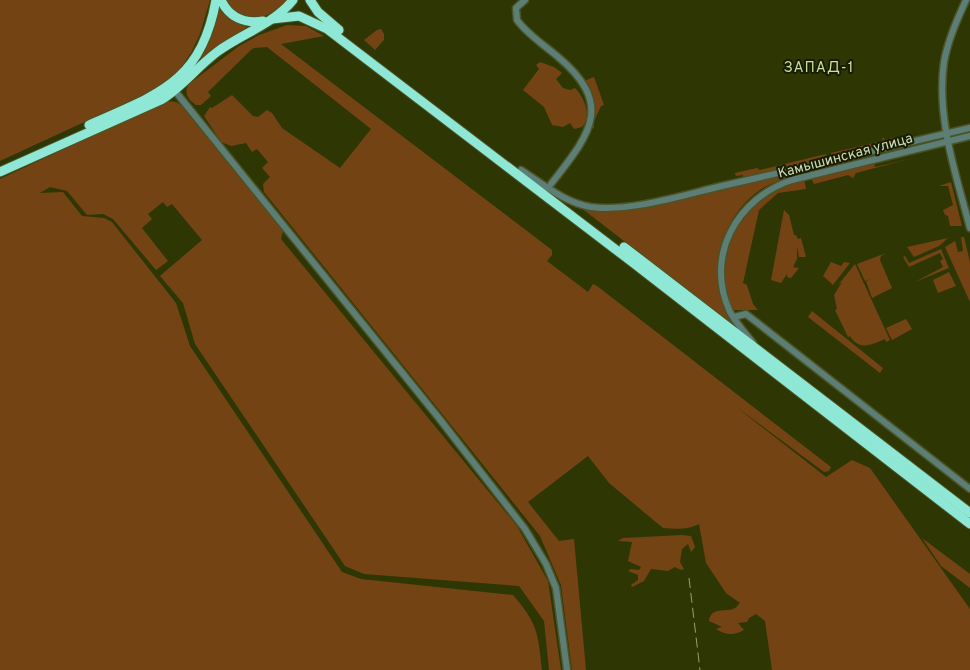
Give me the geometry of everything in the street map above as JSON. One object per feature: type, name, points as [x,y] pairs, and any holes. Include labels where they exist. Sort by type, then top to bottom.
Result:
[{"type":"highway","points":[[0,166],[167,88],[183,75],[193,62],[213,18],[216,0]]},
{"type":"highway","points":[[221,0],[231,14],[243,20],[270,20],[294,16],[313,20],[395,81],[521,170],[970,513]]},
{"type":"highway","points":[[0,172],[161,100],[175,91],[217,52],[270,20],[293,0]]},
{"type":"highway","points":[[310,0],[318,12],[438,110],[970,524]]},
{"type":"street","points":[[525,0],[516,8],[517,20],[580,79],[589,96],[592,112],[585,139],[551,184]]},
{"type":"street","points":[[966,0],[952,32],[945,61],[942,98],[948,138],[970,228]]},
{"type":"street","points":[[175,91],[525,529],[546,564],[556,588],[567,670]]},
{"type":"street","name":"Камышинская улица","points":[[948,138],[970,128]]},
{"type":"street","name":"Камышинская улица","points":[[762,353],[734,317],[723,290],[721,268],[724,246],[733,226],[747,206],[763,193],[805,172],[948,138],[970,136]]},
{"type":"street","points":[[521,170],[572,202],[602,207],[659,200],[805,172]]},
{"type":"street","points":[[734,317],[746,314],[970,488]]},
{"type":"shaded area","points":[[0,0],[210,0],[200,34],[192,51],[177,74],[158,88],[0,161]]},
{"type":"shaded area","points":[[224,0],[287,0],[271,13],[251,19],[236,14]]},
{"type":"shaded area","points":[[220,8],[235,22],[246,26],[246,28],[216,47],[195,65],[208,42],[218,9]]},
{"type":"shaded area","points":[[287,25],[306,26],[324,36],[281,44],[552,250],[552,255],[547,261],[588,292],[593,284],[597,286],[831,467],[829,471],[824,472],[735,406],[826,477],[852,460],[870,468],[970,609],[970,670],[772,670],[765,621],[756,614],[749,618],[747,622],[738,623],[744,630],[730,634],[716,629],[722,627],[709,621],[713,613],[736,608],[740,603],[726,593],[706,563],[699,524],[677,529],[663,528],[609,483],[588,456],[528,502],[559,541],[574,539],[586,670],[572,670],[561,585],[540,536],[264,192],[263,184],[270,177],[262,168],[268,162],[257,149],[252,152],[246,143],[231,146],[221,142],[204,116],[210,107],[212,108],[232,95],[253,116],[258,117],[267,110],[272,113],[282,128],[340,168],[371,129],[267,47],[251,50],[208,92],[211,96],[201,105],[196,105],[187,96],[186,90],[189,84],[239,46],[259,35]]},
{"type":"shaded area","points":[[381,29],[384,34],[384,40],[375,50],[364,40]]},
{"type":"shaded area","points":[[540,62],[554,67],[562,73],[556,79],[563,88],[570,90],[575,88],[581,96],[587,113],[587,118],[582,127],[574,129],[570,123],[563,127],[552,125],[544,107],[523,90],[539,69],[536,65]]},
{"type":"shaded area","points":[[594,77],[604,105],[601,106],[594,121],[594,128],[591,129],[592,121],[584,81]]},
{"type":"shaded area","points":[[167,101],[176,102],[181,105],[283,231],[281,239],[517,526],[548,581],[561,670],[549,670],[544,621],[519,586],[364,574],[345,566],[195,344],[183,303],[160,276],[202,240],[172,204],[167,207],[163,202],[148,214],[152,219],[142,228],[168,261],[156,270],[113,219],[103,214],[87,215],[67,191],[50,187],[40,193],[63,192],[82,216],[104,218],[112,222],[176,303],[190,346],[342,572],[361,579],[513,595],[532,622],[538,638],[542,670],[0,670],[0,179]]},
{"type":"shaded area","points":[[883,137],[885,140],[896,137],[897,140],[883,147],[832,159],[831,153],[882,141]]},
{"type":"shaded area","points":[[826,154],[828,160],[743,178],[743,175],[736,176],[735,173],[757,168],[760,170]]},
{"type":"shaded area","points":[[913,158],[856,173],[853,178],[848,175],[814,184],[811,178],[874,163],[875,167]]},
{"type":"shaded area","points":[[802,171],[803,174],[763,188],[738,211],[729,225],[719,257],[719,290],[726,310],[741,332],[584,210],[631,207],[692,197]]},
{"type":"shaded area","points":[[804,179],[806,189],[778,193],[759,210],[743,283],[747,285],[753,304],[758,310],[734,310],[728,299],[724,277],[727,250],[737,226],[744,215],[763,196],[778,186]]},
{"type":"shaded area","points":[[951,182],[962,226],[950,226],[948,216],[945,215],[943,210],[953,205],[948,186],[939,186]]},
{"type":"shaded area","points":[[784,210],[789,215],[794,235],[798,239],[801,238],[806,257],[799,257],[797,246],[797,259],[793,267],[799,268],[791,278],[787,277],[787,274],[781,283],[771,280]]},
{"type":"shaded area","points":[[961,237],[964,237],[970,262],[970,302],[945,247],[955,241],[958,252],[963,251]]},
{"type":"shaded area","points":[[948,238],[939,246],[914,257],[907,247]]},
{"type":"shaded area","points":[[941,249],[949,268],[915,282],[943,267],[940,261],[943,259],[940,253],[909,267],[903,257],[905,256],[909,263]]},
{"type":"shaded area","points":[[886,253],[881,256],[880,260],[892,288],[872,298],[866,281],[875,277],[865,281],[857,264]]},
{"type":"shaded area","points":[[831,262],[841,266],[844,262],[850,263],[833,285],[823,276]]},
{"type":"shaded area","points":[[855,264],[890,340],[886,342],[885,339],[870,345],[857,344],[850,336],[848,337],[835,310],[837,309],[834,295],[842,282],[838,285]]},
{"type":"shaded area","points":[[949,272],[956,286],[938,293],[933,280]]},
{"type":"shaded area","points":[[812,311],[883,368],[880,373],[808,317]]},
{"type":"shaded area","points":[[906,319],[912,329],[892,340],[886,328]]},
{"type":"shaded area","points":[[691,536],[695,547],[691,552],[688,544],[682,549],[680,562],[684,569],[681,570],[675,567],[668,571],[651,569],[644,581],[632,587],[631,585],[638,580],[638,575],[628,571],[631,569],[639,570],[641,567],[628,561],[632,542],[618,541],[623,538]]},
{"type":"shaded area","points":[[922,538],[970,574],[970,588],[941,566]]},
{"type":"railway","points":[[689,578],[700,670]]},
{"type":"district","name":"ЗАПАД-1","points":[[819,67]]}]
